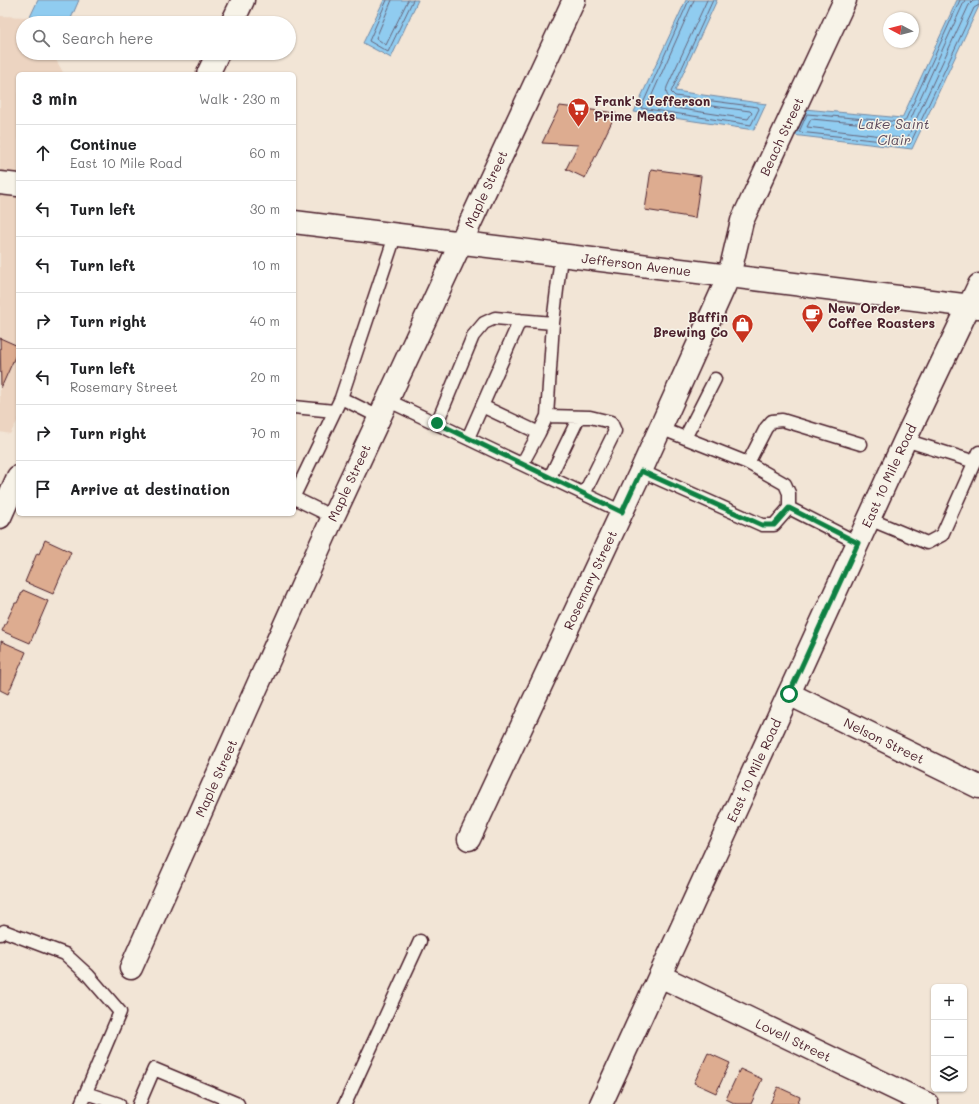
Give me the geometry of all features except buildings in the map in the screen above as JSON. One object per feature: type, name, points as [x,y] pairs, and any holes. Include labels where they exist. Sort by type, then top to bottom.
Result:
[{"type":"street","points":[[235,16],[243,0]]},
{"type":"street","name":"Maple Street","points":[[131,968],[333,517],[383,408],[462,244],[574,0]]},
{"type":"street","name":"Beach Street","points":[[729,276],[742,220],[845,0]]},
{"type":"street","points":[[209,72],[215,60]]},
{"type":"street","points":[[0,183],[16,185]]},
{"type":"street","name":"Jefferson Avenue","points":[[296,222],[395,236],[974,307]]},
{"type":"street","name":"Rosemary Street","points":[[469,839],[641,471],[729,276]]},
{"type":"street","name":"East 10 Mile Road","points":[[601,1104],[905,440],[974,307],[979,285]]},
{"type":"street","points":[[0,517],[16,481]]},
{"type":"street","name":"Nelson Street","points":[[789,694],[979,787]]},
{"type":"street","name":"Lovell Street","points":[[660,976],[927,1104]]},
{"type":"lane","points":[[296,493],[341,398],[395,236]]},
{"type":"lane","points":[[522,464],[548,416],[553,323],[561,256]]},
{"type":"lane","points":[[437,423],[473,336],[484,323],[495,318],[553,323]]},
{"type":"lane","points":[[468,438],[520,320]]},
{"type":"lane","points":[[685,438],[715,379]]},
{"type":"lane","points":[[341,398],[437,423],[622,512]]},
{"type":"lane","points":[[482,406],[539,433]]},
{"type":"lane","points":[[296,407],[334,411]]},
{"type":"lane","points":[[548,416],[590,417],[611,422],[615,431],[584,494]]},
{"type":"lane","points":[[550,477],[579,417]]},
{"type":"lane","points":[[748,463],[766,428],[772,421],[782,420],[861,444]]},
{"type":"lane","points":[[641,471],[762,525],[774,525],[789,508],[788,493],[785,484],[748,463],[660,428]]},
{"type":"lane","points":[[869,519],[927,543],[942,535],[977,457],[905,440]]},
{"type":"lane","points":[[296,498],[333,517]]},
{"type":"lane","points":[[789,508],[858,543]]},
{"type":"lane","points":[[0,934],[4,931],[65,954],[88,975],[120,1012],[84,1098],[119,1104]]},
{"type":"lane","points":[[345,1104],[420,941]]},
{"type":"lane","points":[[139,1104],[154,1069],[238,1104]]},
{"type":"shaded area","points":[[0,16],[16,17],[16,60],[56,60],[63,72],[16,72],[16,424],[10,434],[0,432]]},
{"type":"water","points":[[38,0],[79,0],[72,16],[30,16]]},
{"type":"water","points":[[384,0],[418,0],[391,58],[363,43]]},
{"type":"water","points":[[686,0],[717,0],[675,91],[766,104],[754,130],[634,112]]},
{"type":"water","name":"Lake Saint Clair","points":[[957,0],[979,0],[979,6],[912,149],[792,135],[804,109],[902,118]]},
{"type":"place","name":"Frank's Jefferson Prime Meats","points":[[578,128]]},
{"type":"place","name":"New Order Coffee Roasters","points":[[813,334]]},
{"type":"place","name":"Baffin Brewing Co","points":[[743,344]]},
{"type":"route","points":[[437,423],[622,512],[641,471],[762,525],[774,525],[789,508],[858,543],[789,694]]}]
